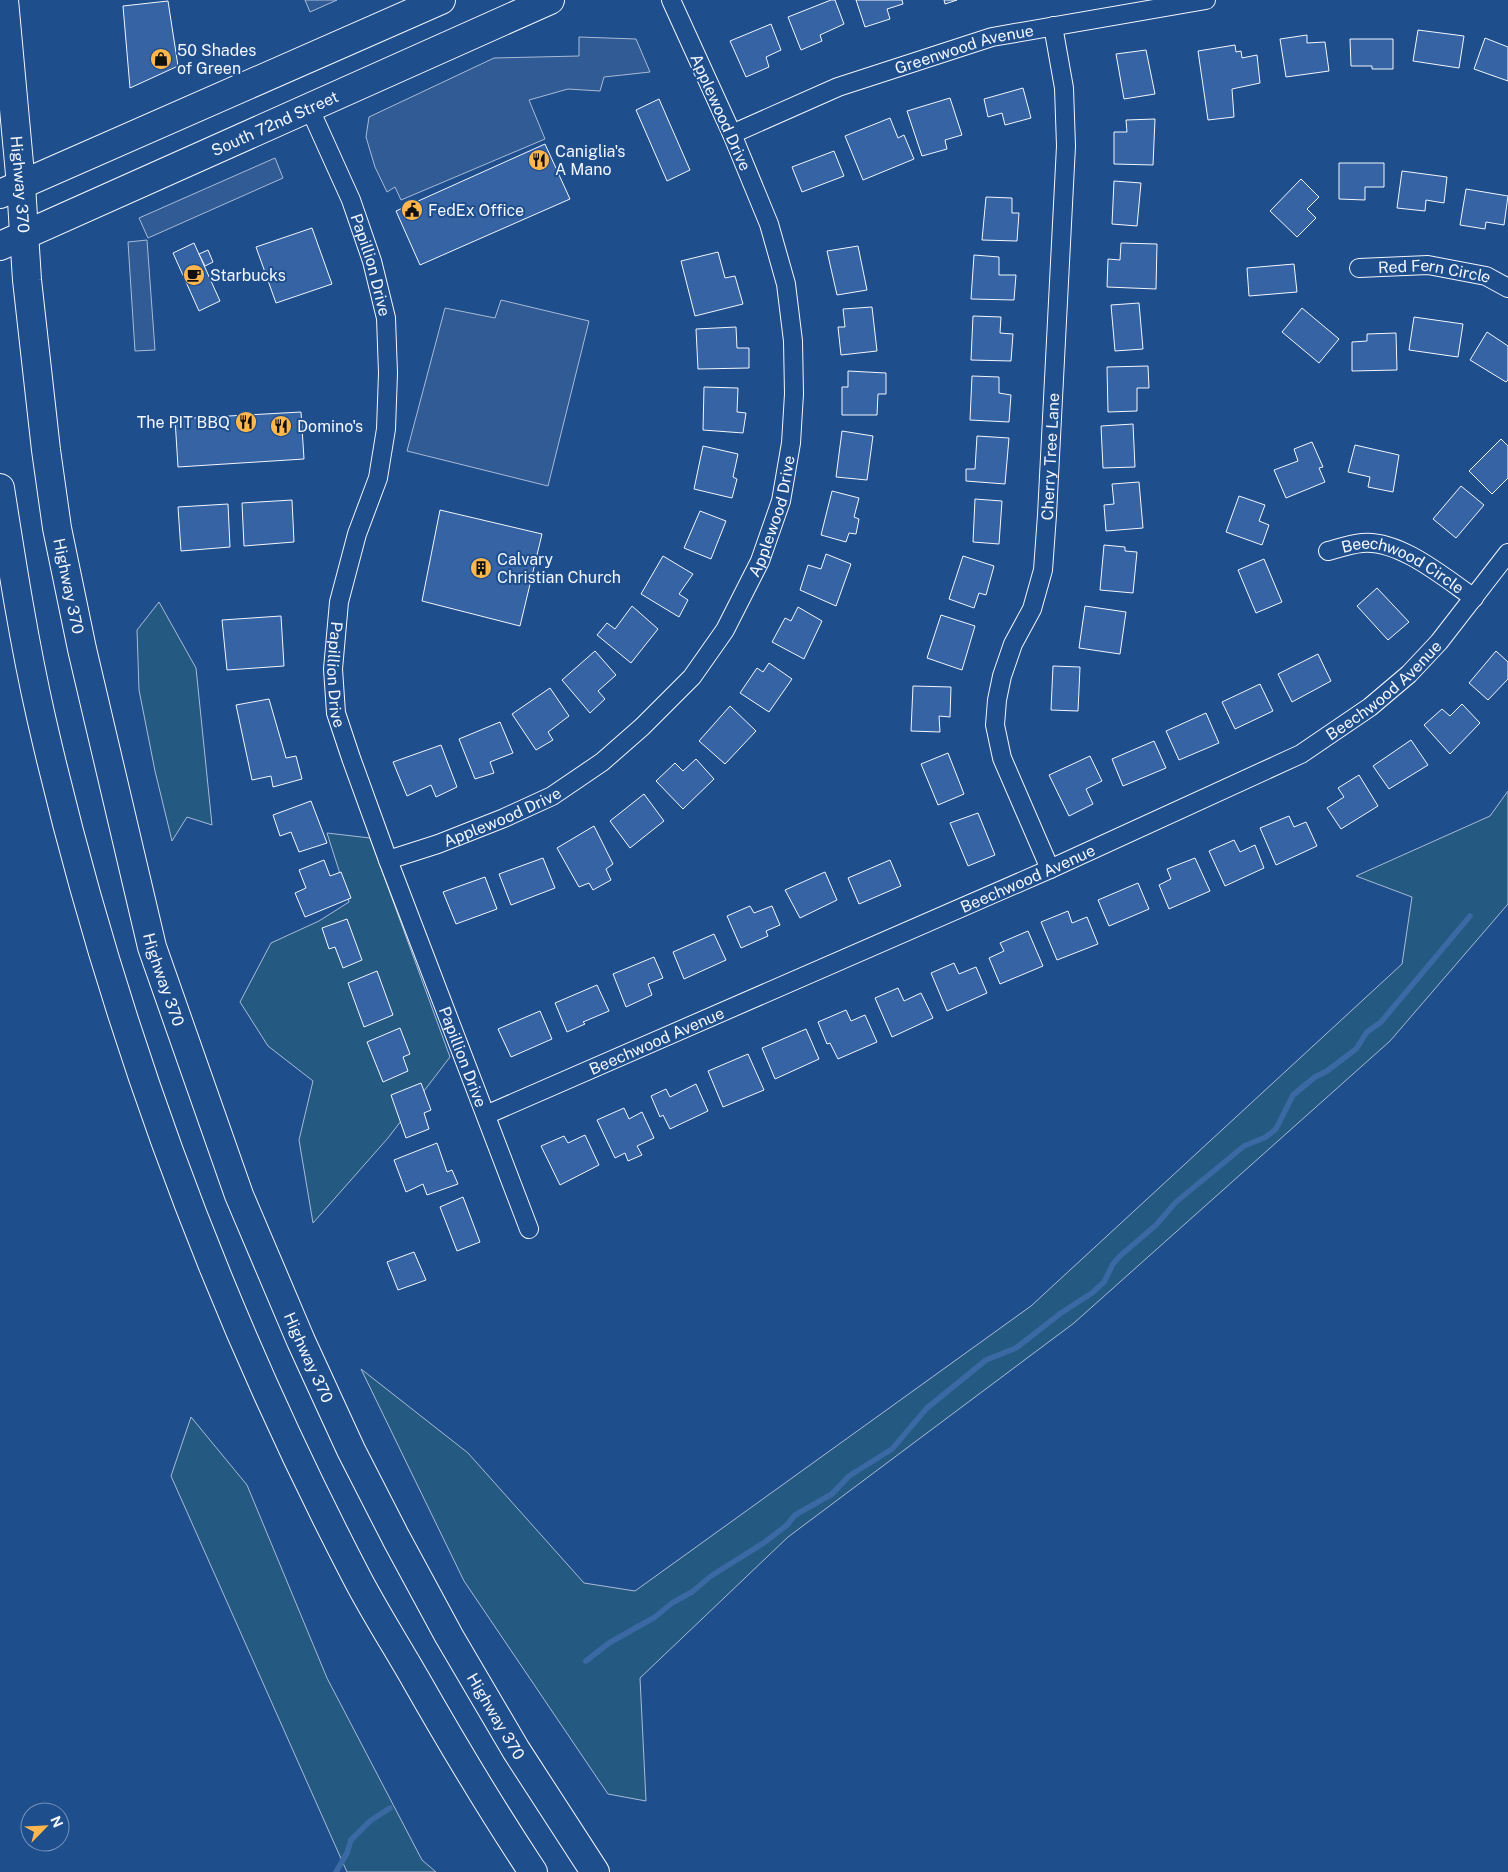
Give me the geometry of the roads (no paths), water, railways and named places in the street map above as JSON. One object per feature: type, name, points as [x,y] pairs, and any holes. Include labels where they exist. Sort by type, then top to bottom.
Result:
[{"type":"main road","name":"Highway 370","points":[[4,0],[11,241],[57,528],[82,650],[152,947],[206,1106],[240,1195],[301,1341],[351,1450],[449,1636],[516,1750],[596,1872]]},
{"type":"main road","points":[[10,189],[440,0]]},
{"type":"main road","name":"South 72nd Street","points":[[11,241],[550,0]]},
{"type":"main road","points":[[0,488],[20,609],[41,717],[91,910],[118,1001],[195,1220],[252,1361],[294,1452],[358,1579],[453,1744],[534,1872]]},
{"type":"street","name":"Applewood Drive","points":[[388,860],[438,844],[552,796],[602,762],[642,727],[692,677],[725,630],[760,561],[781,501],[791,443],[794,394],[793,341],[786,284],[769,224],[732,134],[671,0]]},
{"type":"street","name":"Greenwood Avenue","points":[[732,134],[838,87],[992,37],[1206,0]]},
{"type":"street","name":"Cherry Tree Lane","points":[[1050,869],[1002,758],[995,725],[997,700],[1002,676],[1013,644],[1032,609],[1043,570],[1066,146],[1064,88],[1053,26]]},
{"type":"street","name":"Papillion Drive","points":[[309,107],[351,200],[372,261],[386,318],[388,373],[386,429],[378,478],[357,534],[339,602],[333,670],[336,712],[388,860],[529,1229]]},
{"type":"street","name":"Red Fern Circle","points":[[1359,268],[1428,265],[1486,276],[1508,288]]},
{"type":"street","name":"Beechwood Circle","points":[[1328,551],[1363,543],[1392,546],[1421,561],[1474,598]]},
{"type":"street","name":"Beechwood Avenue","points":[[486,1115],[1050,869],[1301,754],[1370,707],[1409,674],[1439,642],[1508,553]]},
{"type":"waterway","points":[[586,1661],[609,1643],[655,1617],[672,1603],[692,1592],[711,1576],[765,1542],[787,1525],[795,1515],[832,1494],[849,1476],[892,1449],[927,1408],[986,1360],[1016,1348],[1061,1313],[1092,1293],[1104,1282],[1113,1264],[1120,1256],[1156,1225],[1176,1202],[1244,1146],[1266,1137],[1276,1129],[1293,1095],[1315,1077],[1327,1071],[1356,1049],[1367,1032],[1381,1022],[1470,916]]},
{"type":"waterway","points":[[336,1872],[347,1853],[351,1840],[370,1821],[390,1808]]},
{"type":"place","name":"50 Shades of Green","points":[[161,59]]},
{"type":"place","name":"Caniglia's A Mano","points":[[539,160]]},
{"type":"place","name":"FedEx Office","points":[[412,210]]},
{"type":"place","name":"Starbucks","points":[[194,275]]},
{"type":"place","name":"The PIT BBQ","points":[[246,422]]},
{"type":"place","name":"Domino's","points":[[281,426]]},
{"type":"place","name":"Calvary Christian Church","points":[[481,568]]}]
